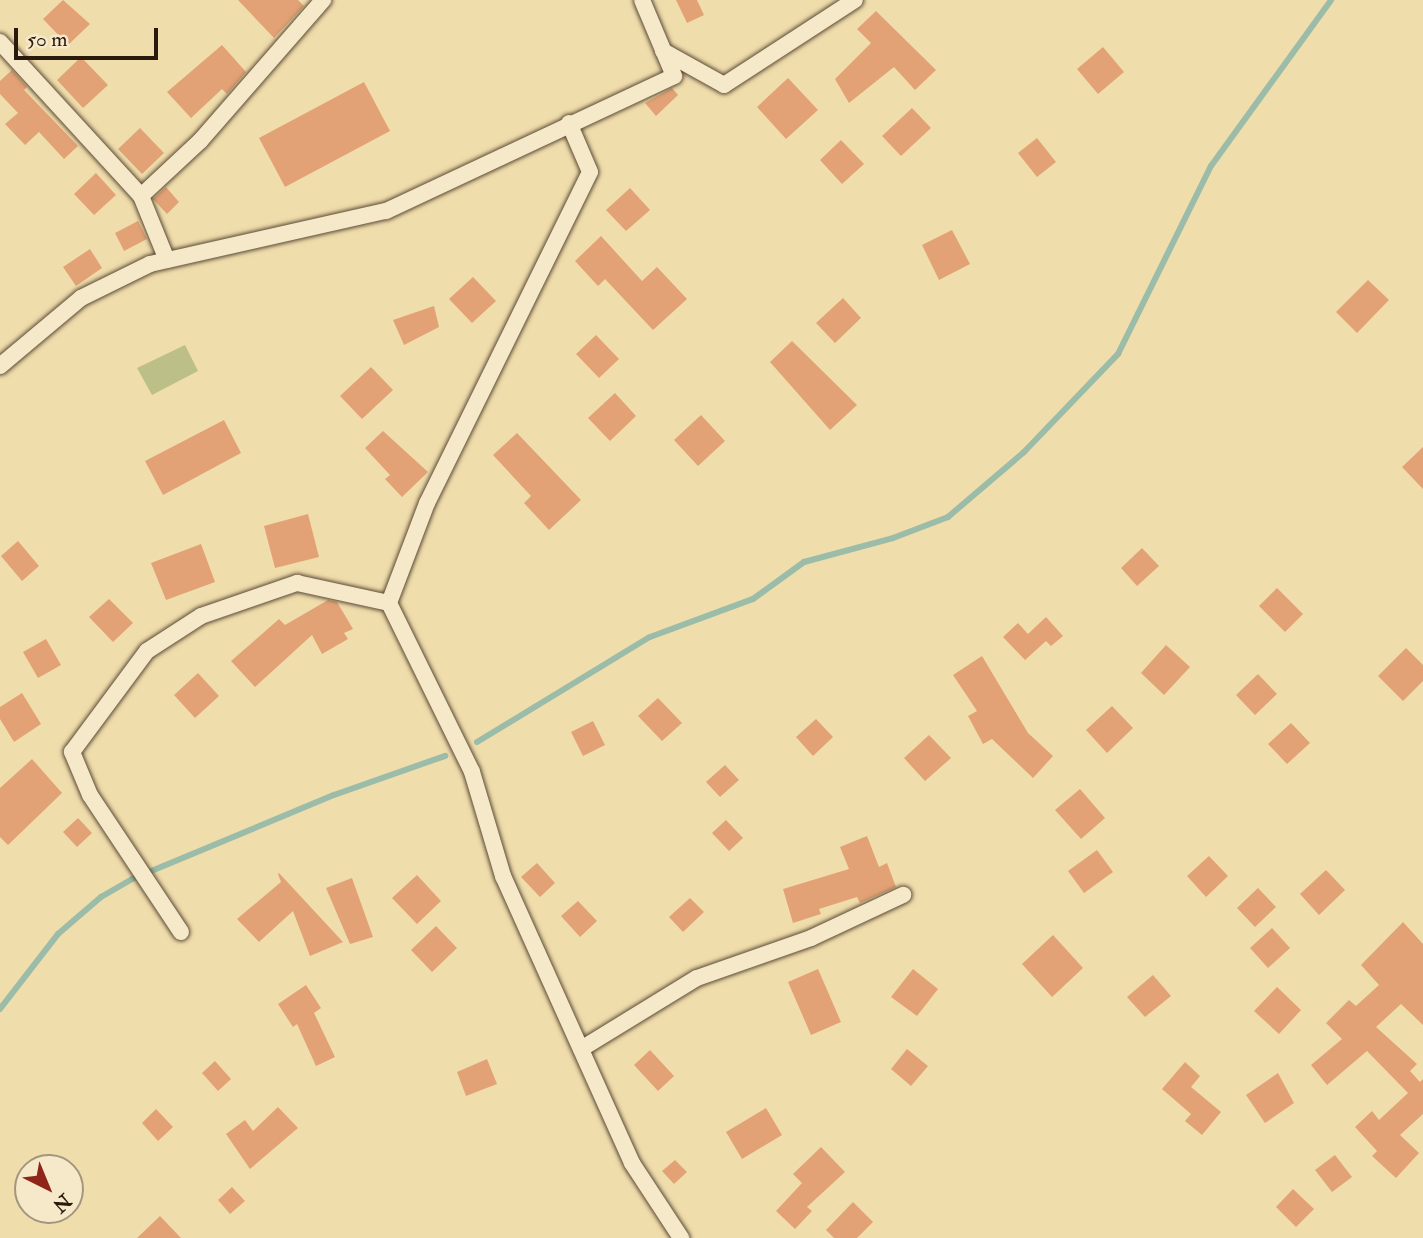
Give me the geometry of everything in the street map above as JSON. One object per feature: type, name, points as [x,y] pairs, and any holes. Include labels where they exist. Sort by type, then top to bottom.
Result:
[{"type":"street","points":[[141,196],[201,140],[323,0]]},
{"type":"street","points":[[0,366],[81,298],[167,260],[386,211],[674,76],[642,0]]},
{"type":"street","points":[[663,51],[724,85],[855,0]]},
{"type":"street","points":[[0,42],[141,196],[167,260]]},
{"type":"street","points":[[569,123],[590,172],[427,503],[389,603],[472,772],[503,876],[632,1163],[681,1238]]},
{"type":"street","points":[[181,932],[90,795],[72,751],[147,651],[201,616],[297,583],[389,603]]},
{"type":"street","points":[[581,1049],[697,978],[811,938],[903,895]]},
{"type":"green space","points":[[185,345],[198,371],[152,395],[137,368]]},
{"type":"building","points":[[63,0],[90,24],[68,45],[43,19]]},
{"type":"building","points":[[238,0],[298,0],[304,6],[274,38]]},
{"type":"building","points":[[676,0],[697,0],[704,15],[687,23]]},
{"type":"building","points":[[876,11],[936,70],[915,90],[894,67],[849,103],[835,79],[871,43],[857,29]]},
{"type":"building","points":[[222,45],[246,72],[227,94],[222,89],[191,118],[167,92]]},
{"type":"building","points":[[1103,47],[1124,72],[1098,94],[1077,69]]},
{"type":"building","points":[[81,57],[108,85],[83,108],[57,80]]},
{"type":"building","points":[[12,70],[27,87],[24,90],[78,146],[64,159],[39,132],[25,145],[5,124],[18,113],[0,94],[0,81]]},
{"type":"building","points":[[788,78],[818,110],[786,139],[757,107]]},
{"type":"building","points":[[364,82],[390,131],[285,187],[259,138]]},
{"type":"building","points":[[672,88],[678,95],[656,116],[645,103]]},
{"type":"building","points":[[912,108],[931,128],[901,156],[882,136]]},
{"type":"building","points":[[140,128],[164,153],[142,174],[118,149]]},
{"type":"building","points":[[1037,138],[1056,162],[1037,177],[1018,153]]},
{"type":"building","points":[[841,140],[864,164],[842,184],[820,160]]},
{"type":"building","points":[[96,173],[116,195],[94,215],[74,194]]},
{"type":"building","points":[[166,187],[179,202],[167,214],[153,199]]},
{"type":"building","points":[[630,188],[650,210],[626,231],[606,210]]},
{"type":"building","points":[[138,221],[147,239],[124,251],[115,233]]},
{"type":"building","points":[[952,230],[970,264],[939,280],[922,245]]},
{"type":"building","points":[[601,236],[642,281],[657,267],[687,299],[653,330],[605,279],[598,286],[575,261]]},
{"type":"building","points":[[90,249],[102,268],[76,286],[63,267]]},
{"type":"building","points":[[473,277],[496,301],[472,323],[449,299]]},
{"type":"building","points":[[1368,280],[1389,300],[1357,333],[1336,312]]},
{"type":"building","points":[[843,298],[861,318],[835,343],[816,323]]},
{"type":"building","points":[[434,306],[439,327],[404,345],[393,320]]},
{"type":"building","points":[[596,335],[619,359],[599,378],[576,354]]},
{"type":"building","points":[[792,341],[857,405],[830,430],[770,362]]},
{"type":"building","points":[[371,367],[393,390],[362,419],[340,396]]},
{"type":"building","points":[[615,393],[636,416],[610,441],[588,418]]},
{"type":"building","points":[[701,415],[725,441],[698,466],[674,440]]},
{"type":"building","points":[[224,420],[241,453],[163,495],[145,461]]},
{"type":"building","points":[[383,431],[428,472],[402,497],[385,479],[390,475],[365,448]]},
{"type":"building","points":[[517,433],[581,500],[549,530],[524,503],[531,496],[493,455]]},
{"type":"building","points":[[1423,447],[1423,489],[1402,467]]},
{"type":"building","points":[[308,514],[319,557],[275,568],[264,526]]},
{"type":"building","points":[[18,541],[39,566],[22,581],[1,556]]},
{"type":"building","points":[[201,544],[215,582],[166,600],[151,563]]},
{"type":"building","points":[[1142,548],[1159,566],[1137,586],[1121,568]]},
{"type":"building","points":[[1277,588],[1303,614],[1285,632],[1259,606]]},
{"type":"building","points":[[109,599],[133,623],[113,642],[89,617]]},
{"type":"building","points":[[328,600],[337,602],[353,629],[344,633],[348,639],[322,654],[312,635],[255,687],[231,661],[279,619],[285,625]]},
{"type":"building","points":[[1046,617],[1063,636],[1051,646],[1046,641],[1025,660],[1003,637],[1018,623],[1028,634]]},
{"type":"building","points":[[46,639],[61,665],[38,678],[23,652]]},
{"type":"building","points":[[1166,645],[1190,667],[1164,695],[1141,673]]},
{"type":"building","points":[[1406,648],[1423,665],[1423,681],[1403,701],[1378,676]]},
{"type":"building","points":[[982,656],[1028,733],[1053,756],[1033,778],[992,739],[983,744],[968,716],[977,711],[953,675]]},
{"type":"building","points":[[198,673],[219,696],[195,718],[174,695]]},
{"type":"building","points":[[1258,674],[1277,694],[1255,715],[1236,695]]},
{"type":"building","points":[[22,693],[41,724],[14,742],[0,719],[0,707]]},
{"type":"building","points":[[658,698],[682,723],[662,741],[638,716]]},
{"type":"building","points":[[1112,706],[1133,728],[1107,753],[1086,730]]},
{"type":"building","points":[[816,719],[833,737],[813,756],[796,737]]},
{"type":"building","points":[[593,721],[605,745],[583,756],[571,732]]},
{"type":"building","points":[[1291,723],[1310,743],[1287,764],[1268,744]]},
{"type":"building","points":[[929,735],[951,758],[925,781],[904,758]]},
{"type":"building","points":[[32,759],[62,793],[8,845],[0,837],[0,788]]},
{"type":"building","points":[[725,765],[739,780],[720,797],[706,782]]},
{"type":"building","points":[[1080,789],[1105,818],[1081,839],[1055,810]]},
{"type":"building","points":[[78,818],[92,833],[77,847],[63,832]]},
{"type":"building","points":[[726,820],[743,838],[729,851],[712,833]]},
{"type":"building","points":[[867,836],[879,867],[887,863],[896,887],[860,903],[857,897],[819,909],[821,914],[793,923],[783,889],[849,869],[840,847]]},
{"type":"building","points":[[1097,850],[1113,872],[1084,893],[1068,871]]},
{"type":"building","points":[[1209,856],[1228,876],[1206,897],[1187,876]]},
{"type":"building","points":[[537,863],[555,883],[540,897],[521,877]]},
{"type":"building","points":[[1326,870],[1345,890],[1319,915],[1300,894]]},
{"type":"building","points":[[278,874],[343,942],[310,956],[293,911],[259,942],[237,919],[281,882]]},
{"type":"building","points":[[417,875],[441,901],[417,924],[392,898]]},
{"type":"building","points":[[352,878],[373,937],[350,944],[326,888]]},
{"type":"building","points":[[1258,888],[1276,907],[1255,927],[1237,908]]},
{"type":"building","points":[[690,898],[704,912],[683,932],[669,917]]},
{"type":"building","points":[[578,901],[597,921],[580,937],[561,916]]},
{"type":"building","points":[[1403,922],[1423,944],[1423,1025],[1401,1004],[1376,1027],[1417,1064],[1410,1071],[1420,1082],[1423,1079],[1423,1114],[1400,1135],[1419,1153],[1396,1178],[1372,1156],[1377,1151],[1355,1127],[1372,1111],[1379,1120],[1408,1093],[1367,1051],[1327,1085],[1311,1065],[1342,1039],[1326,1023],[1349,1000],[1356,1006],[1379,985],[1361,965]]},
{"type":"building","points":[[436,926],[457,948],[432,972],[411,950]]},
{"type":"building","points":[[1272,928],[1290,948],[1268,968],[1250,948]]},
{"type":"building","points":[[1053,935],[1083,968],[1052,997],[1022,964]]},
{"type":"building","points":[[818,969],[841,1022],[811,1035],[788,982]]},
{"type":"building","points":[[913,969],[938,989],[917,1016],[891,997]]},
{"type":"building","points":[[1153,975],[1171,996],[1145,1017],[1127,997]]},
{"type":"building","points":[[306,985],[321,1008],[314,1013],[335,1057],[316,1066],[297,1024],[293,1027],[278,1004]]},
{"type":"building","points":[[1277,987],[1301,1010],[1279,1034],[1254,1011]]},
{"type":"building","points":[[907,1049],[928,1066],[911,1086],[891,1069]]},
{"type":"building","points":[[650,1050],[674,1076],[658,1091],[634,1065]]},
{"type":"building","points":[[487,1059],[497,1084],[466,1096],[457,1072]]},
{"type":"building","points":[[215,1061],[231,1079],[218,1091],[202,1073]]},
{"type":"building","points":[[1185,1062],[1200,1076],[1191,1087],[1221,1112],[1202,1135],[1185,1121],[1191,1114],[1162,1089]]},
{"type":"building","points":[[1278,1073],[1294,1103],[1265,1123],[1246,1095]]},
{"type":"building","points":[[278,1107],[298,1128],[250,1169],[226,1134],[245,1120],[253,1131]]},
{"type":"building","points":[[766,1108],[782,1135],[742,1159],[726,1132]]},
{"type":"building","points":[[156,1109],[173,1127],[158,1141],[142,1123]]},
{"type":"building","points":[[821,1147],[845,1172],[807,1207],[812,1211],[795,1229],[776,1211],[802,1183],[793,1174]]},
{"type":"building","points":[[1335,1155],[1352,1177],[1332,1192],[1315,1170]]},
{"type":"building","points":[[675,1160],[687,1172],[674,1184],[662,1171]]},
{"type":"building","points":[[232,1187],[245,1201],[230,1214],[218,1200]]},
{"type":"building","points":[[1293,1189],[1314,1209],[1296,1227],[1276,1207]]},
{"type":"building","points":[[853,1202],[873,1222],[857,1238],[834,1238],[826,1230]]},
{"type":"building","points":[[160,1216],[181,1238],[137,1238]]},
{"type":"waterway","points":[[477,742],[650,637],[753,599],[804,562],[893,538],[948,517],[1024,452],[1118,354],[1211,166],[1331,0]]},
{"type":"waterway","points":[[0,1009],[58,934],[101,897],[132,879],[334,795],[445,756]]}]
